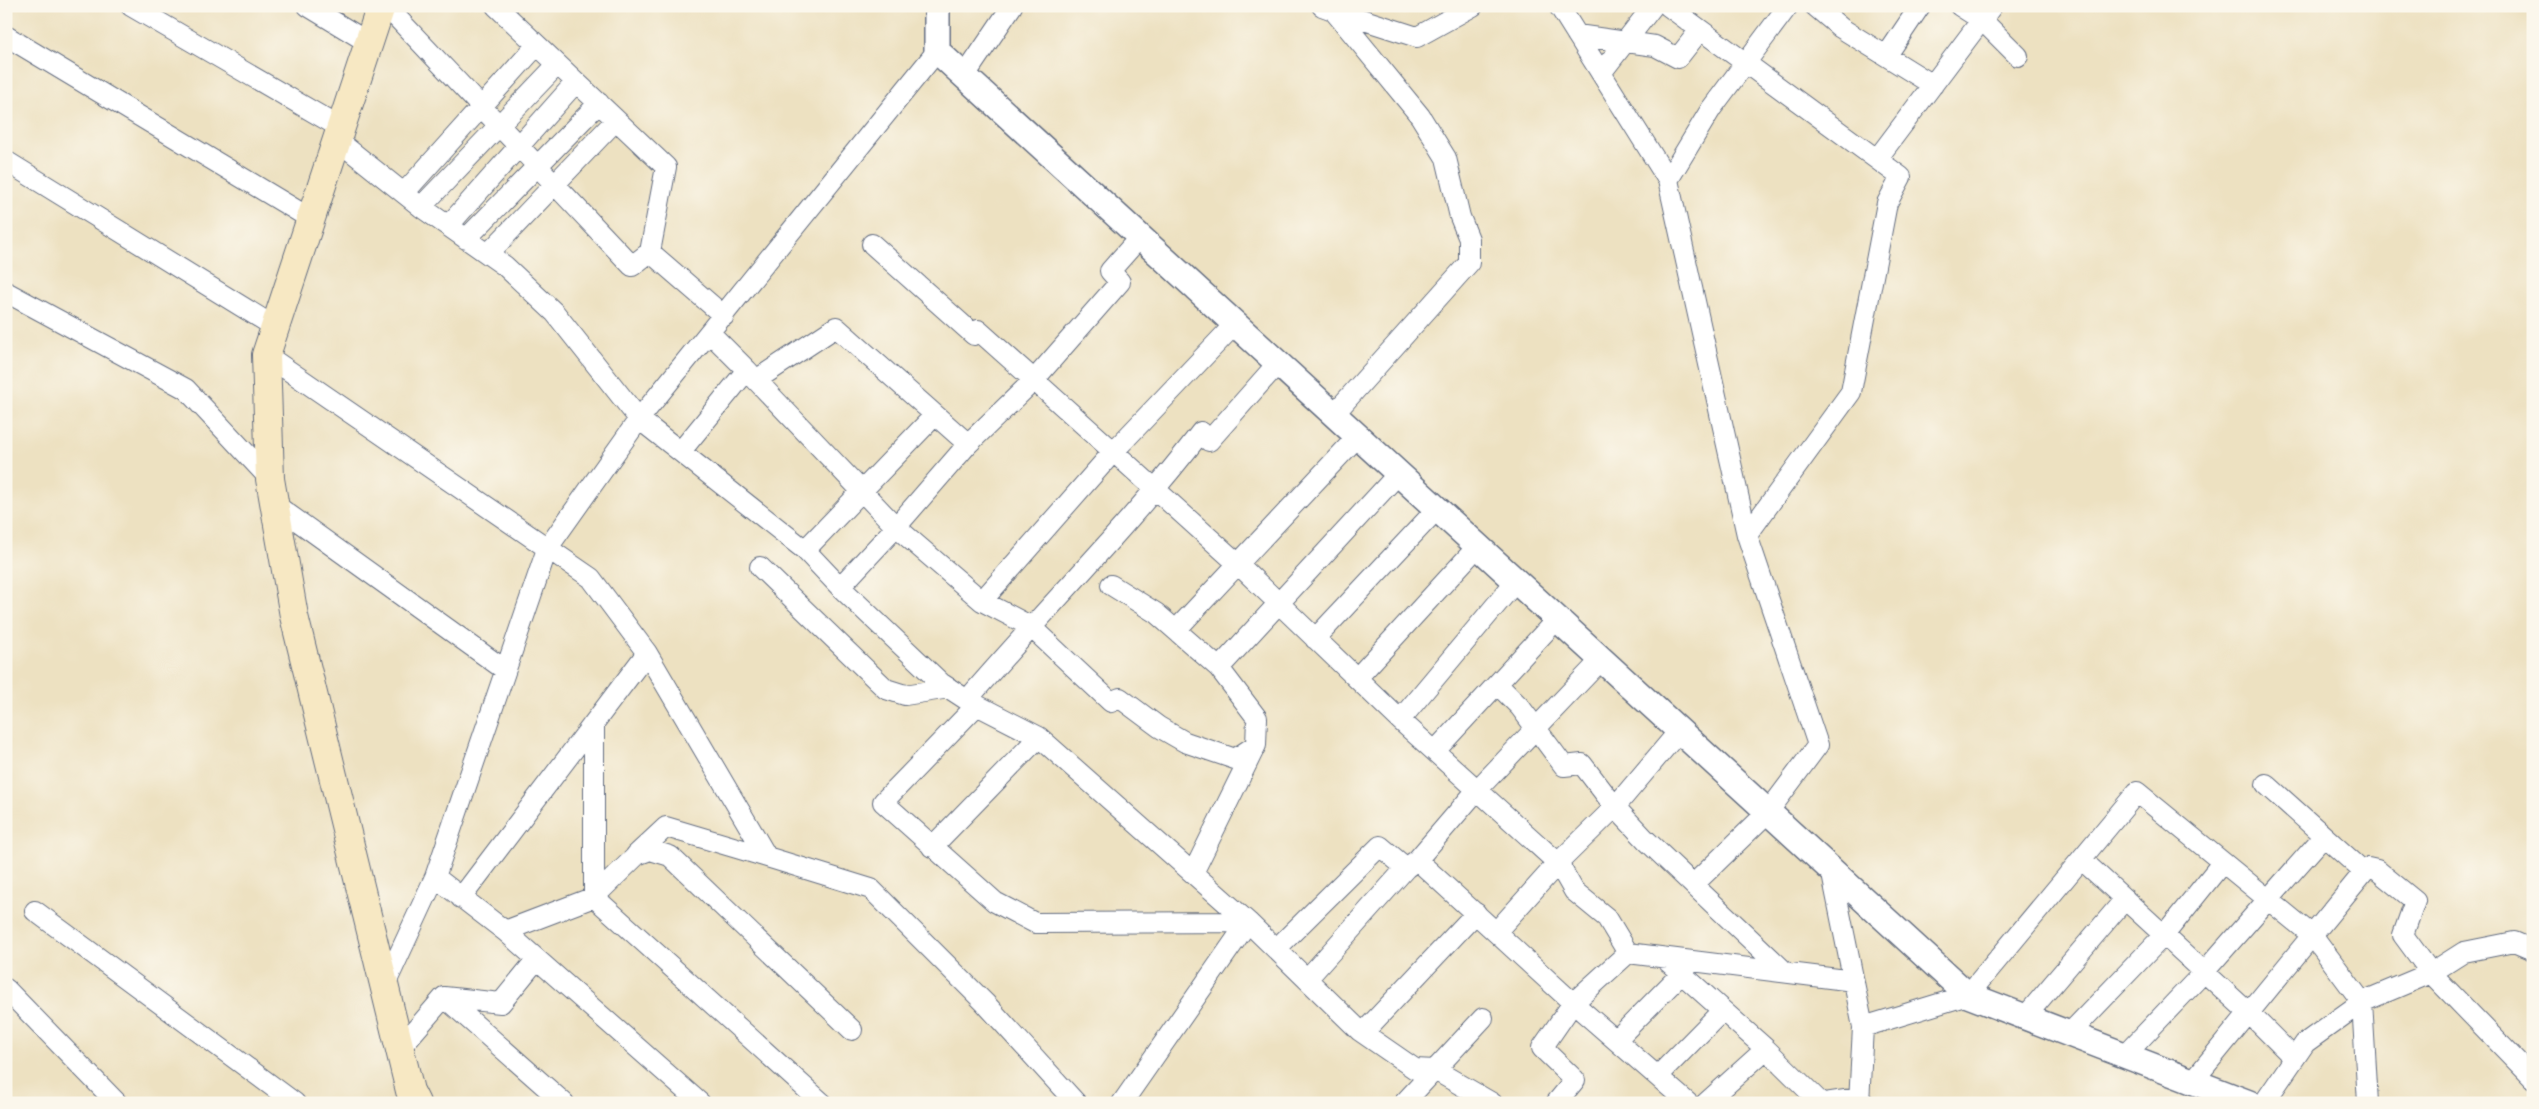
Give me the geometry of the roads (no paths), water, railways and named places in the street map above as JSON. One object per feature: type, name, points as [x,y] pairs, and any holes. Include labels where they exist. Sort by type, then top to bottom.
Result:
[{"type":"main road","points":[[382,6],[266,355],[272,492],[294,616],[400,1048],[417,1099]]},
{"type":"street","points":[[131,6],[339,134],[421,207],[505,266],[555,313],[638,419],[805,550],[840,587],[949,688],[1040,737],[1248,922],[1363,1033],[1415,1069],[1435,1070],[1492,1103]]},
{"type":"street","points":[[308,6],[369,43]]},
{"type":"street","points":[[386,6],[632,266],[650,252],[666,167],[496,6]]},
{"type":"street","points":[[385,984],[435,878],[547,549],[638,419],[724,316],[937,51],[937,6]]},
{"type":"street","points":[[964,77],[1012,6]]},
{"type":"street","points":[[1328,8],[1416,37],[1472,6]]},
{"type":"street","points":[[1559,6],[1668,180],[1747,535],[1818,745],[1768,812],[1694,884]]},
{"type":"street","points":[[1601,74],[1653,6]]},
{"type":"street","points":[[1668,6],[1901,176],[1887,203],[1851,392],[1747,535]]},
{"type":"street","points":[[1668,180],[1711,110],[1744,62],[1788,6]]},
{"type":"street","points":[[1815,6],[1841,28],[1934,85]]},
{"type":"street","points":[[1887,55],[1920,6]]},
{"type":"street","points":[[1960,6],[1987,13],[2018,56]]},
{"type":"street","points":[[1328,8],[1420,116],[1446,158],[1460,217],[1469,239],[1469,262],[1334,414]]},
{"type":"street","points":[[1877,159],[1987,13]]},
{"type":"street","points":[[1577,35],[1655,46],[1678,58],[1700,30]]},
{"type":"street","points":[[6,36],[311,219]]},
{"type":"street","points":[[404,193],[480,106],[537,45]]},
{"type":"street","points":[[937,51],[1968,995],[2249,1103]]},
{"type":"street","points":[[421,207],[557,64]]},
{"type":"street","points":[[448,226],[576,82]]},
{"type":"street","points":[[466,239],[598,103]]},
{"type":"street","points":[[488,254],[616,120]]},
{"type":"street","points":[[6,160],[275,327]]},
{"type":"street","points":[[840,587],[896,527],[968,444],[1034,380],[1120,282],[1110,271],[1140,237]]},
{"type":"street","points":[[872,244],[974,335],[978,330],[1237,563],[1434,752],[1558,863],[1574,891],[1607,918],[1628,953]]},
{"type":"street","points":[[650,252],[724,316]]},
{"type":"street","points":[[6,292],[186,389],[272,492],[505,670]]},
{"type":"street","points":[[982,601],[1113,452],[1235,324]]},
{"type":"street","points":[[681,451],[751,375],[836,327],[968,444]]},
{"type":"street","points":[[710,332],[896,527],[982,601],[1030,626],[1111,702],[1120,698],[1159,727],[1185,742],[1235,759],[1256,745]]},
{"type":"street","points":[[266,355],[590,578],[647,653],[767,857]]},
{"type":"street","points":[[1248,922],[1035,923],[995,902],[883,802],[972,702],[1030,626],[1156,490],[1201,432],[1209,441],[1278,363]]},
{"type":"street","points":[[805,550],[935,415]]},
{"type":"street","points":[[1176,630],[1358,436]]},
{"type":"street","points":[[1219,668],[1399,473]]},
{"type":"street","points":[[1315,638],[1437,509]]},
{"type":"street","points":[[1357,678],[1478,546]]},
{"type":"street","points":[[760,567],[886,689],[905,695],[949,688]]},
{"type":"street","points":[[1400,720],[1516,581]]},
{"type":"street","points":[[1111,585],[1156,613],[1219,668],[1258,718],[1256,745],[1193,873]]},
{"type":"street","points":[[1434,752],[1558,618]]},
{"type":"street","points":[[461,898],[647,653]]},
{"type":"street","points":[[1308,979],[1477,790],[1602,659]]},
{"type":"street","points":[[1497,684],[1520,706],[1564,766],[1582,764],[1615,807],[1646,840],[1785,972]]},
{"type":"street","points":[[594,722],[594,897],[822,1103]]},
{"type":"street","points":[[1496,932],[1558,863],[1615,807],[1680,730]]},
{"type":"street","points":[[932,847],[1040,737]]},
{"type":"street","points":[[2266,784],[2364,872]]},
{"type":"street","points":[[1863,1027],[1968,995],[2137,792],[2269,902],[2313,936],[2362,1002],[2368,1103]]},
{"type":"street","points":[[505,931],[594,897],[666,827],[871,888],[985,1003],[1076,1103]]},
{"type":"street","points":[[2125,1055],[2269,902],[2324,836]]},
{"type":"street","points":[[1276,949],[1380,846],[1411,864],[1476,913],[1574,1003],[1688,1103]]},
{"type":"street","points":[[594,897],[637,855],[650,850],[670,856],[852,1030]]},
{"type":"street","points":[[2081,859],[2250,1014],[2294,1058]]},
{"type":"street","points":[[2069,1034],[2164,935],[2222,863]]},
{"type":"street","points":[[2193,1082],[2368,868],[2377,870],[2415,902],[2403,935],[2431,973],[2533,1078]]},
{"type":"street","points":[[1825,1103],[1861,1101],[1863,1027],[1831,869]]},
{"type":"street","points":[[435,878],[505,931],[700,1103]]},
{"type":"street","points":[[2025,1017],[2125,899]]},
{"type":"street","points":[[35,911],[295,1103]]},
{"type":"street","points":[[1363,1033],[1476,913]]},
{"type":"street","points":[[1122,1103],[1248,922]]},
{"type":"street","points":[[2264,1103],[2305,1043],[2362,1002],[2431,973],[2464,952],[2514,942],[2533,950]]},
{"type":"street","points":[[1628,953],[1854,981]]},
{"type":"street","points":[[1556,1103],[1575,1080],[1542,1048],[1574,1003],[1628,953]]},
{"type":"street","points":[[1664,958],[1766,1049],[1821,1103]]},
{"type":"street","points":[[444,998],[501,1003],[536,960]]},
{"type":"street","points":[[1616,1040],[1681,974]]},
{"type":"street","points":[[6,989],[117,1103]]},
{"type":"street","points":[[400,1048],[444,998]]},
{"type":"street","points":[[444,998],[564,1103]]},
{"type":"street","points":[[1658,1076],[1722,1011]]},
{"type":"street","points":[[1404,1103],[1483,1018]]},
{"type":"street","points":[[1706,1103],[1766,1049]]}]
